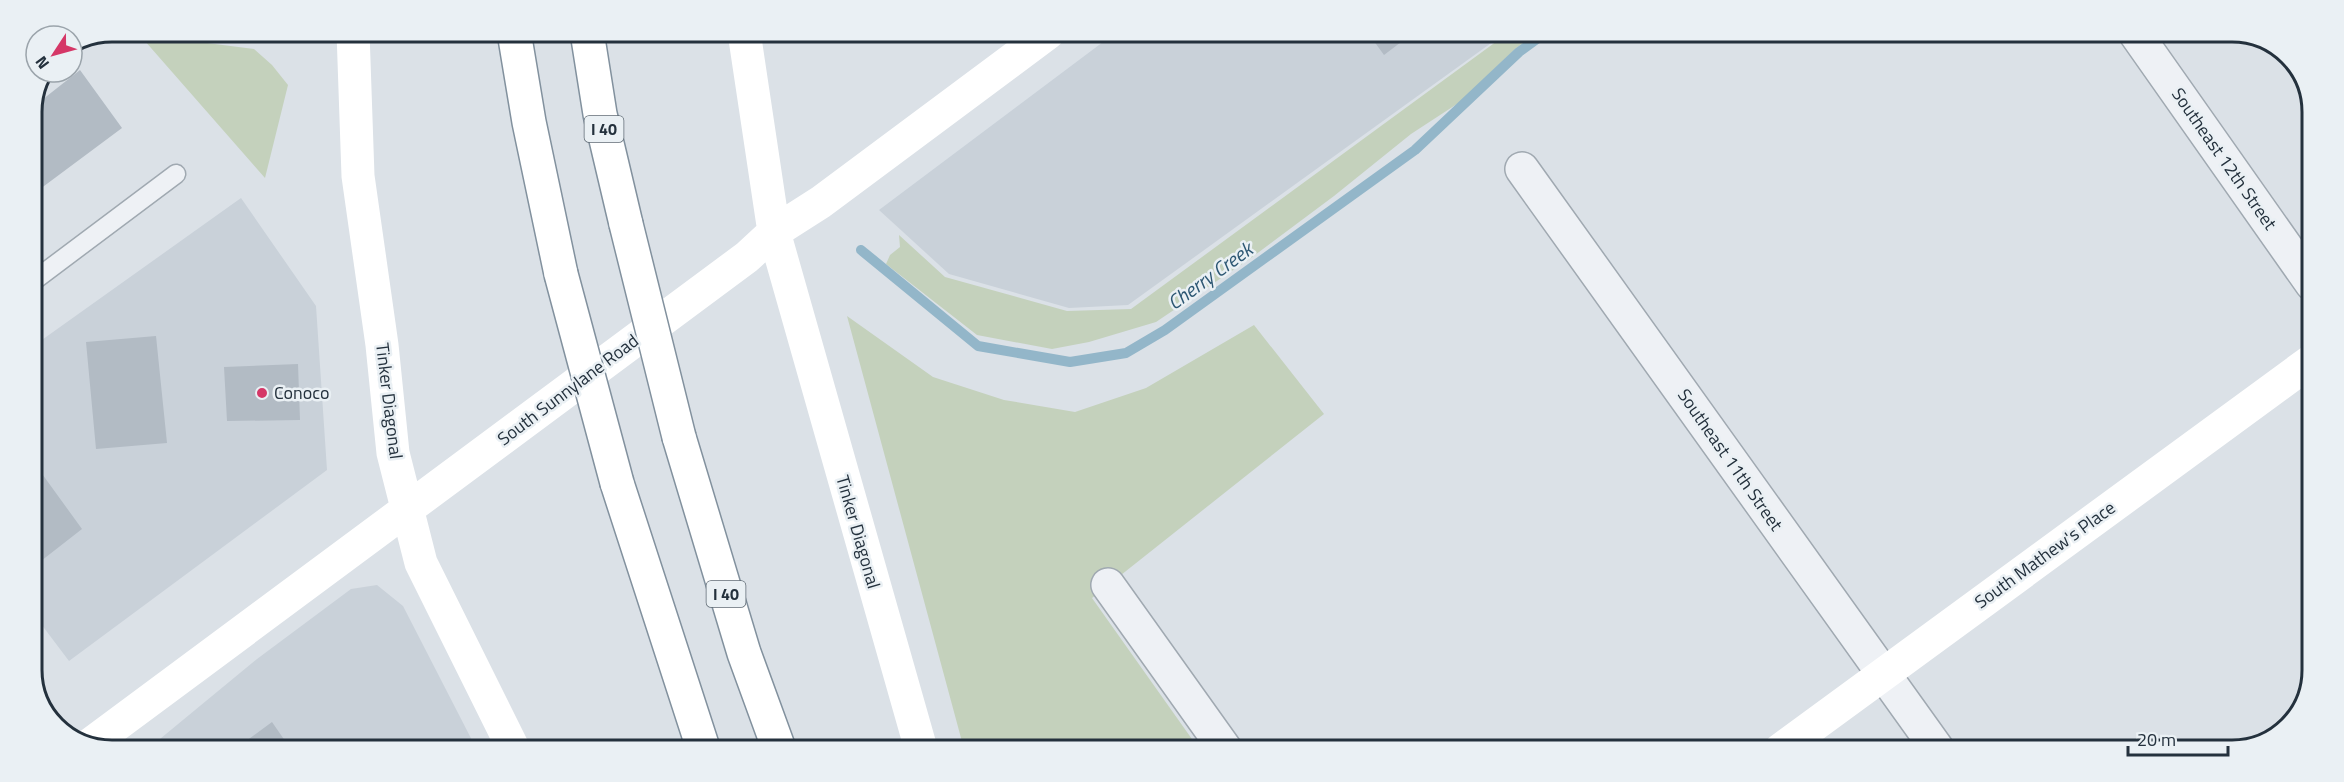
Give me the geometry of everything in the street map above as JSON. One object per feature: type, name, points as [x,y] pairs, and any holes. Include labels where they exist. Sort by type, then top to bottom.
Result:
[{"type":"main road","name":"Tinker Diagonal","points":[[353,42],[358,176],[382,345],[393,453],[421,563],[509,740]]},
{"type":"main road","points":[[516,42],[529,122],[561,274],[617,483],[700,740]]},
{"type":"main road","name":"I 40","points":[[589,42],[600,114],[679,437],[744,653],[776,740]]},
{"type":"main road","name":"Tinker Diagonal","points":[[746,42],[774,232],[918,740]]},
{"type":"main road","name":"South Sunnylane Road","points":[[98,738],[747,257],[774,232],[820,202],[1036,42]]},
{"type":"main road","name":"South Mathew's Place","points":[[1793,740],[2302,368]]},
{"type":"street","name":"Southeast 12th Street","points":[[2142,42],[2302,270]]},
{"type":"street","name":"Southeast 11th Street","points":[[1522,169],[1931,740]]},
{"type":"street","points":[[1108,585],[1219,740]]},
{"type":"lane","points":[[42,274],[176,174]]},
{"type":"shaded area","points":[[1103,42],[1493,42],[1128,305],[1069,308],[949,274],[879,210]]},
{"type":"shaded area","points":[[241,198],[316,306],[327,470],[69,661],[42,625],[42,340]]},
{"type":"shaded area","points":[[377,585],[403,606],[472,740],[159,740],[257,659],[351,589]]},
{"type":"green space","points":[[146,42],[206,42],[254,49],[272,65],[288,85],[265,178]]},
{"type":"green space","points":[[1496,42],[1524,42],[1460,102],[1411,134],[1334,196],[1251,258],[1156,322],[1089,342],[1052,349],[977,335],[886,264],[890,255],[900,247],[899,235],[945,277],[1067,311],[1131,309]]},
{"type":"green space","points":[[847,316],[933,377],[1004,400],[1075,412],[1146,388],[1254,325],[1324,414],[1092,598],[1193,740],[962,740]]},
{"type":"building","points":[[1375,42],[1401,42],[1384,55]]},
{"type":"building","points":[[84,76],[122,128],[42,188],[43,99],[62,84],[84,84]]},
{"type":"building","points":[[156,336],[167,443],[96,449],[86,342]]},
{"type":"building","name":"Conoco","points":[[298,364],[300,420],[227,421],[224,367]]},
{"type":"building","points":[[42,474],[82,529],[42,560]]},
{"type":"building","points":[[272,722],[284,740],[247,740]]},
{"type":"waterway","name":"Cherry Creek","points":[[861,250],[978,346],[1070,362],[1126,353],[1165,330],[1415,150],[1519,52],[1533,42]]},
{"type":"place","name":"Conoco","points":[[262,393]]}]
